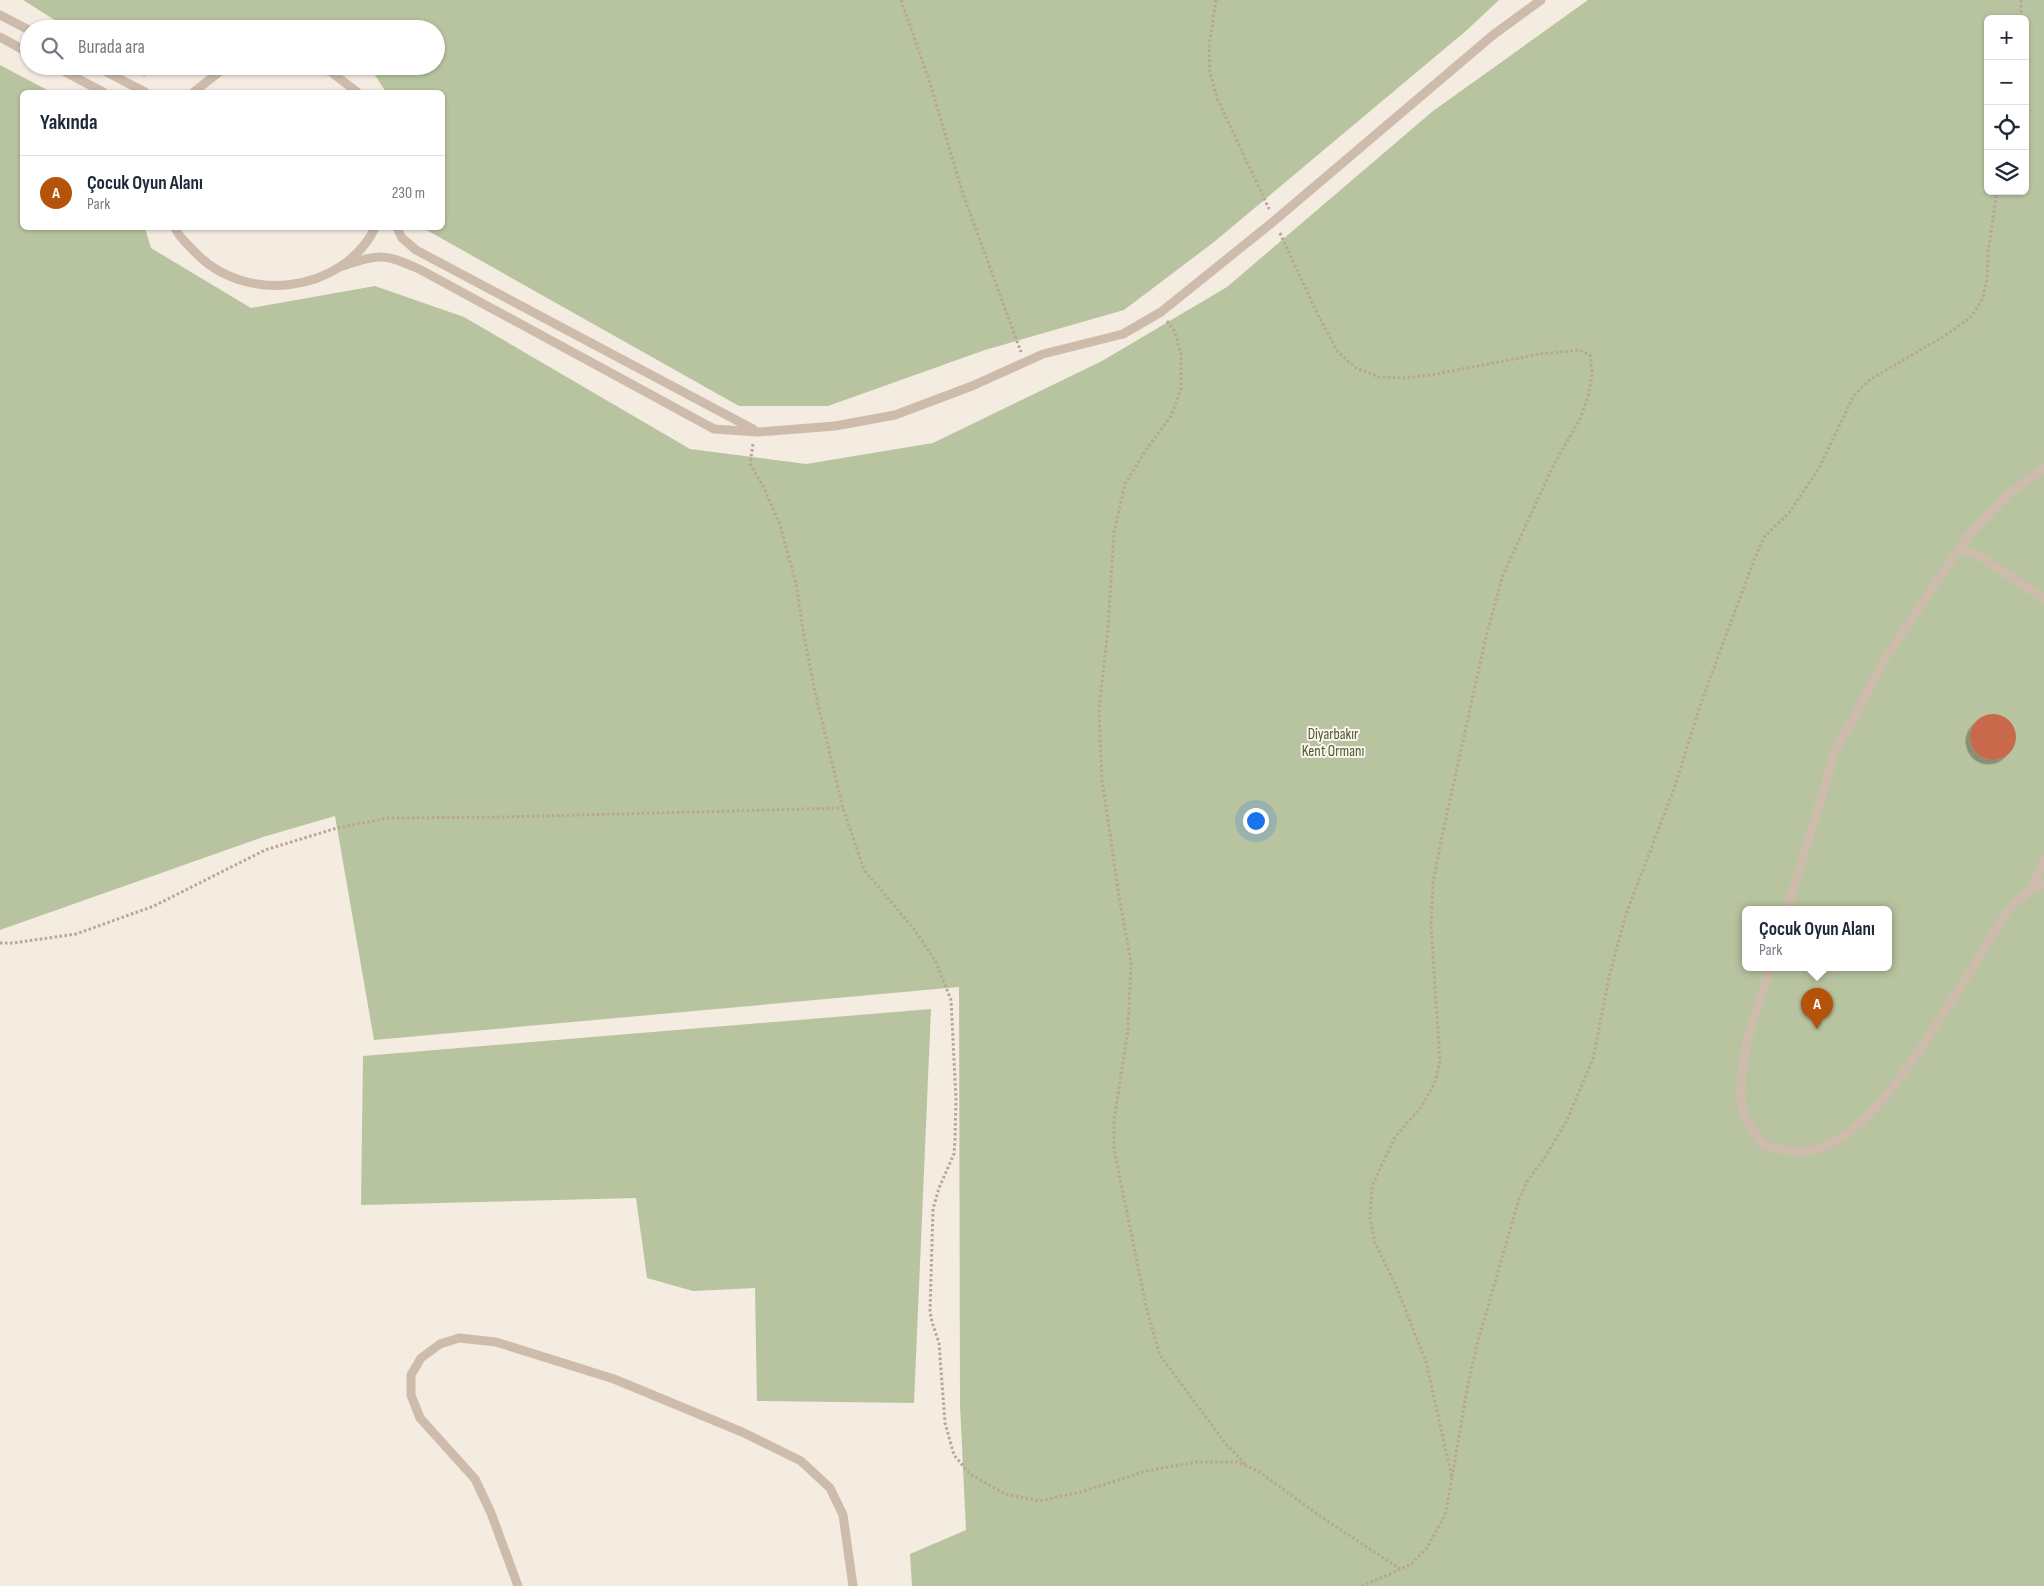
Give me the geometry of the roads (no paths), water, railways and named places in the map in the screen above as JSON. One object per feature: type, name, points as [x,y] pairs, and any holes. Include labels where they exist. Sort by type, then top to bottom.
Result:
[{"type":"lane","points":[[176,230],[178,235],[204,262],[236,280],[272,287],[309,282],[343,266],[369,257],[391,257],[422,270],[714,429],[758,432],[835,426],[895,415],[972,386],[1043,354],[1123,334],[1161,312],[1274,222],[1493,34],[1542,0]]},
{"type":"lane","points":[[0,14],[20,25]]},
{"type":"lane","points":[[0,37],[20,48]]},
{"type":"lane","points":[[71,75],[99,90]]},
{"type":"lane","points":[[112,75],[141,90]]},
{"type":"lane","points":[[196,90],[215,75]]},
{"type":"lane","points":[[335,75],[354,90]]},
{"type":"lane","points":[[343,266],[369,240],[374,230]]},
{"type":"lane","points":[[399,230],[402,238],[416,250],[758,432]]},
{"type":"lane","points":[[1787,906],[1835,752],[1885,659],[1967,537],[2010,493],[2044,468]]},
{"type":"lane","points":[[1960,548],[1981,557],[2044,599]]},
{"type":"lane","points":[[2032,888],[2044,859]]},
{"type":"lane","points":[[1769,971],[1744,1057],[1741,1102],[1749,1127],[1763,1145],[1792,1152],[1822,1147],[1855,1127],[1898,1082],[1971,971],[2011,905],[2032,888],[2044,884]]},
{"type":"lane","points":[[518,1586],[491,1513],[475,1478],[420,1418],[411,1395],[411,1375],[421,1358],[440,1344],[459,1338],[496,1342],[614,1379],[742,1432],[801,1461],[830,1488],[843,1515],[853,1586]]},
{"type":"place","name":"Çocuk Oyun Alanı","points":[[1817,1029]]},
{"type":"park label","name":"Diyarbakır Kent Ormanı","points":[[1333,742]]}]
